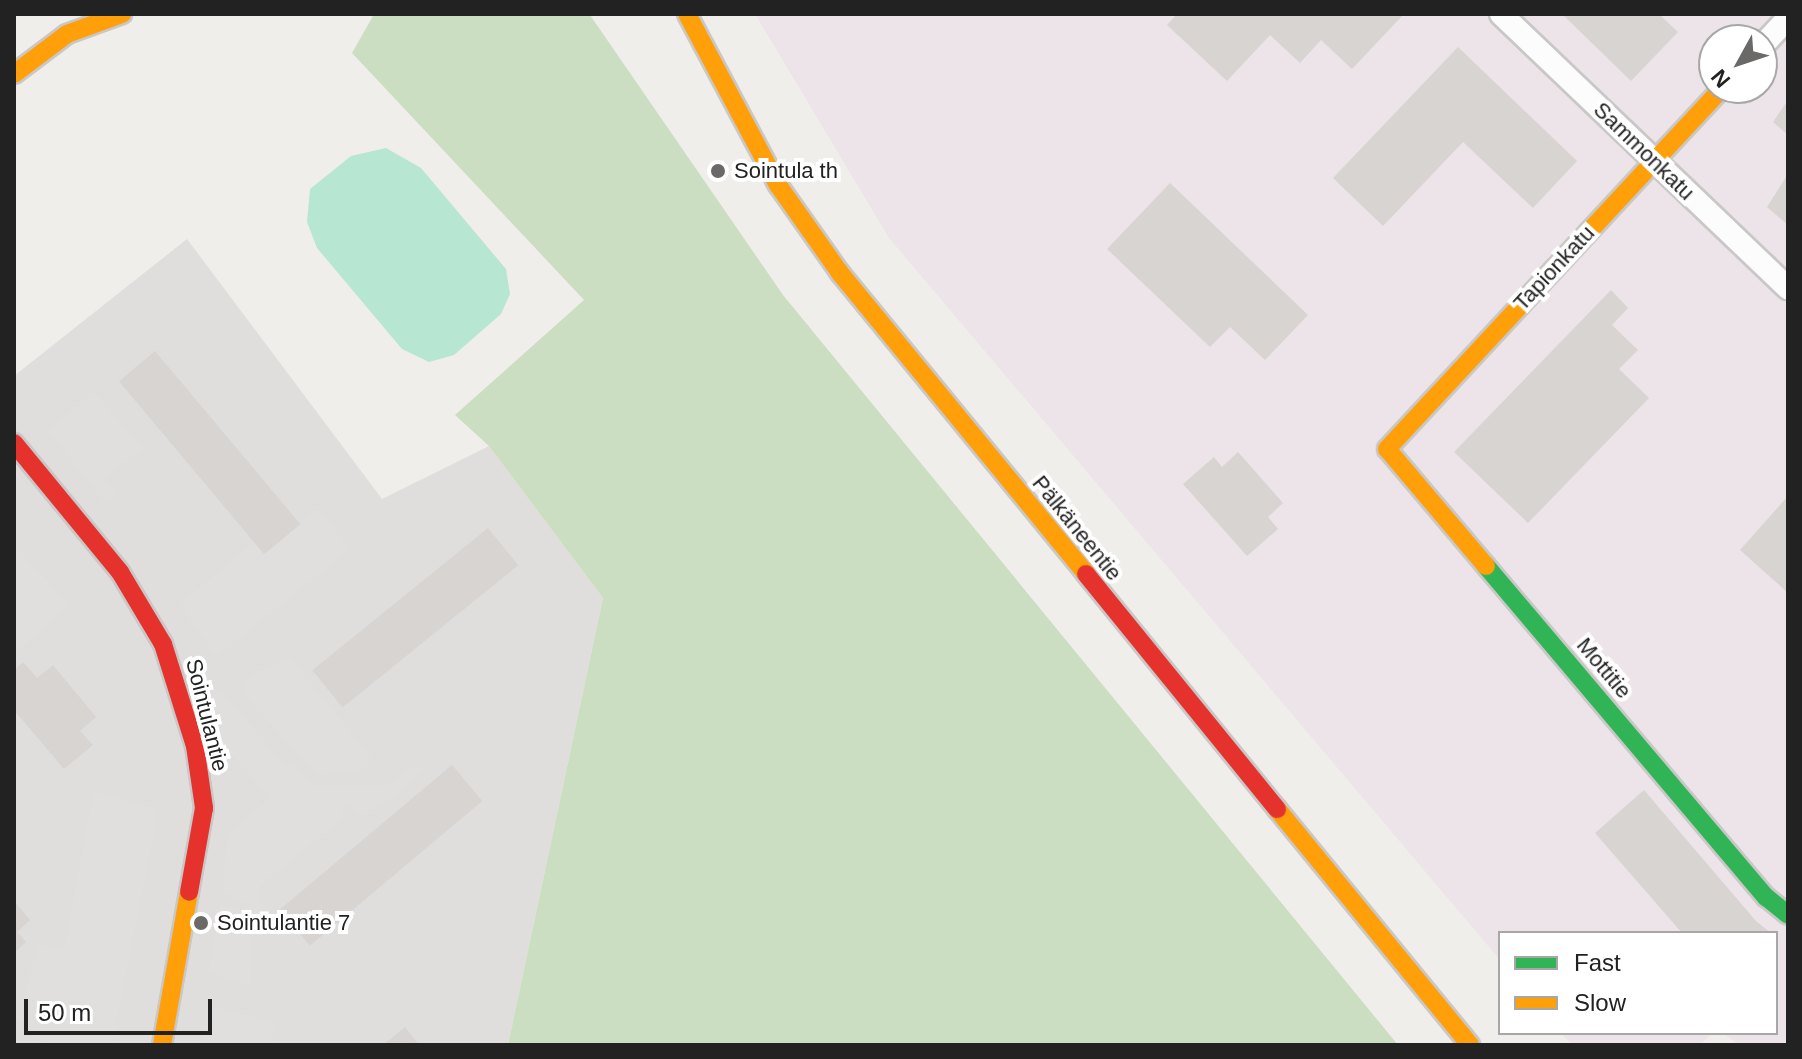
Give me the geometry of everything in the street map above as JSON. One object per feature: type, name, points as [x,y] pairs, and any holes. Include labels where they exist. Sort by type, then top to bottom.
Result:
[{"type":"street","points":[[14,74],[67,34],[122,14]]},
{"type":"street","name":"Pälkäneentie","points":[[687,14],[778,185],[840,273],[1470,1045]]},
{"type":"street","name":"Sammonkatu","points":[[1501,14],[1788,288]]},
{"type":"street","name":"Tapionkatu","points":[[1387,449],[1707,104]]},
{"type":"street","name":"Sointulantie","points":[[14,443],[120,572],[163,644],[195,746],[204,808],[162,1045]]},
{"type":"street","name":"Mottitie","points":[[1387,449],[1766,897],[1788,915]]},
{"type":"shaded area","points":[[755,14],[1788,14],[1788,1045],[1739,1045],[1726,1035],[1778,1035],[1778,931],[1498,931],[1498,958],[889,238]]},
{"type":"shaded area","points":[[187,239],[382,499],[489,446],[603,598],[508,1045],[14,1045],[14,376]]},
{"type":"shaded area","points":[[93,391],[143,448],[105,478],[118,494],[106,504],[49,432]]},
{"type":"shaded area","points":[[318,508],[350,549],[216,657],[180,604],[253,543],[263,555]]},
{"type":"shaded area","points":[[14,546],[70,605],[14,654]]},
{"type":"shaded area","points":[[290,658],[371,757],[364,770],[318,775],[241,691],[252,674]]},
{"type":"shaded area","points":[[209,688],[222,691],[286,767],[290,763],[313,786],[385,786],[413,767],[426,769],[392,799],[361,816],[347,804],[340,807],[345,816],[260,886],[265,931],[253,930],[250,985],[208,973],[221,905],[244,911],[246,904],[223,892],[227,835],[270,798],[232,754],[223,752]]},
{"type":"shaded area","points":[[93,791],[159,810],[112,1045],[50,1045],[18,1018],[38,944],[64,950]]},
{"type":"shaded area","points":[[206,1004],[276,1023],[270,1045],[201,1045]]},
{"type":"shaded area","points":[[1563,1035],[1710,1035],[1700,1045],[1572,1045]]},
{"type":"green space","points":[[590,15],[783,295],[1398,1045],[508,1045],[603,598],[489,446],[455,415],[584,300],[352,53],[373,16]]},
{"type":"green space","points":[[386,148],[421,168],[506,269],[510,294],[501,314],[454,355],[429,362],[402,349],[317,248],[307,222],[310,189],[351,156]]},
{"type":"building","points":[[1177,14],[1404,14],[1352,69],[1321,40],[1300,63],[1270,35],[1227,81],[1167,25]]},
{"type":"building","points":[[1562,14],[1659,14],[1678,32],[1631,81]]},
{"type":"building","points":[[1458,47],[1577,161],[1533,208],[1463,142],[1383,226],[1333,178]]},
{"type":"building","points":[[1788,100],[1788,135],[1773,122]]},
{"type":"building","points":[[1788,174],[1788,225],[1767,207]]},
{"type":"building","points":[[1170,183],[1308,315],[1265,360],[1230,327],[1210,347],[1107,249]]},
{"type":"building","points":[[1611,290],[1628,308],[1612,325],[1638,350],[1619,369],[1649,398],[1528,523],[1454,452]]},
{"type":"building","points":[[155,351],[300,524],[264,554],[119,381]]},
{"type":"building","points":[[1238,452],[1283,503],[1268,517],[1278,529],[1247,556],[1183,484],[1214,457],[1222,467]]},
{"type":"building","points":[[1788,496],[1788,593],[1740,550]]},
{"type":"building","points":[[488,528],[518,565],[343,708],[312,670]]},
{"type":"building","points":[[23,662],[37,678],[53,665],[96,717],[80,731],[93,745],[64,769],[14,710],[14,670]]},
{"type":"building","points":[[452,765],[482,801],[310,946],[280,910]]},
{"type":"building","points":[[1644,790],[1756,921],[1768,931],[1680,931],[1595,833]]},
{"type":"building","points":[[14,901],[30,920],[17,932],[26,942],[14,953]]},
{"type":"building","points":[[405,1027],[419,1045],[383,1045]]},
{"type":"traffic: fast","points":[[1486,566],[1766,897],[1788,915]]},
{"type":"traffic: slow","points":[[14,74],[67,34],[122,14]]},
{"type":"traffic: slow","points":[[687,14],[778,185],[840,273],[1086,574]]},
{"type":"traffic: slow","points":[[1486,566],[1387,449],[1707,104]]},
{"type":"traffic: slow","points":[[1277,809],[1470,1045]]},
{"type":"traffic: slow","points":[[162,1045],[189,892]]},
{"type":"traffic: jam","points":[[14,443],[120,572],[163,644],[195,746],[204,808],[189,892]]},
{"type":"traffic: jam","points":[[1086,574],[1277,809]]},
{"type":"place","name":"Sointula th","points":[[718,171]]},
{"type":"place","name":"Sointulantie 7","points":[[201,923]]}]
